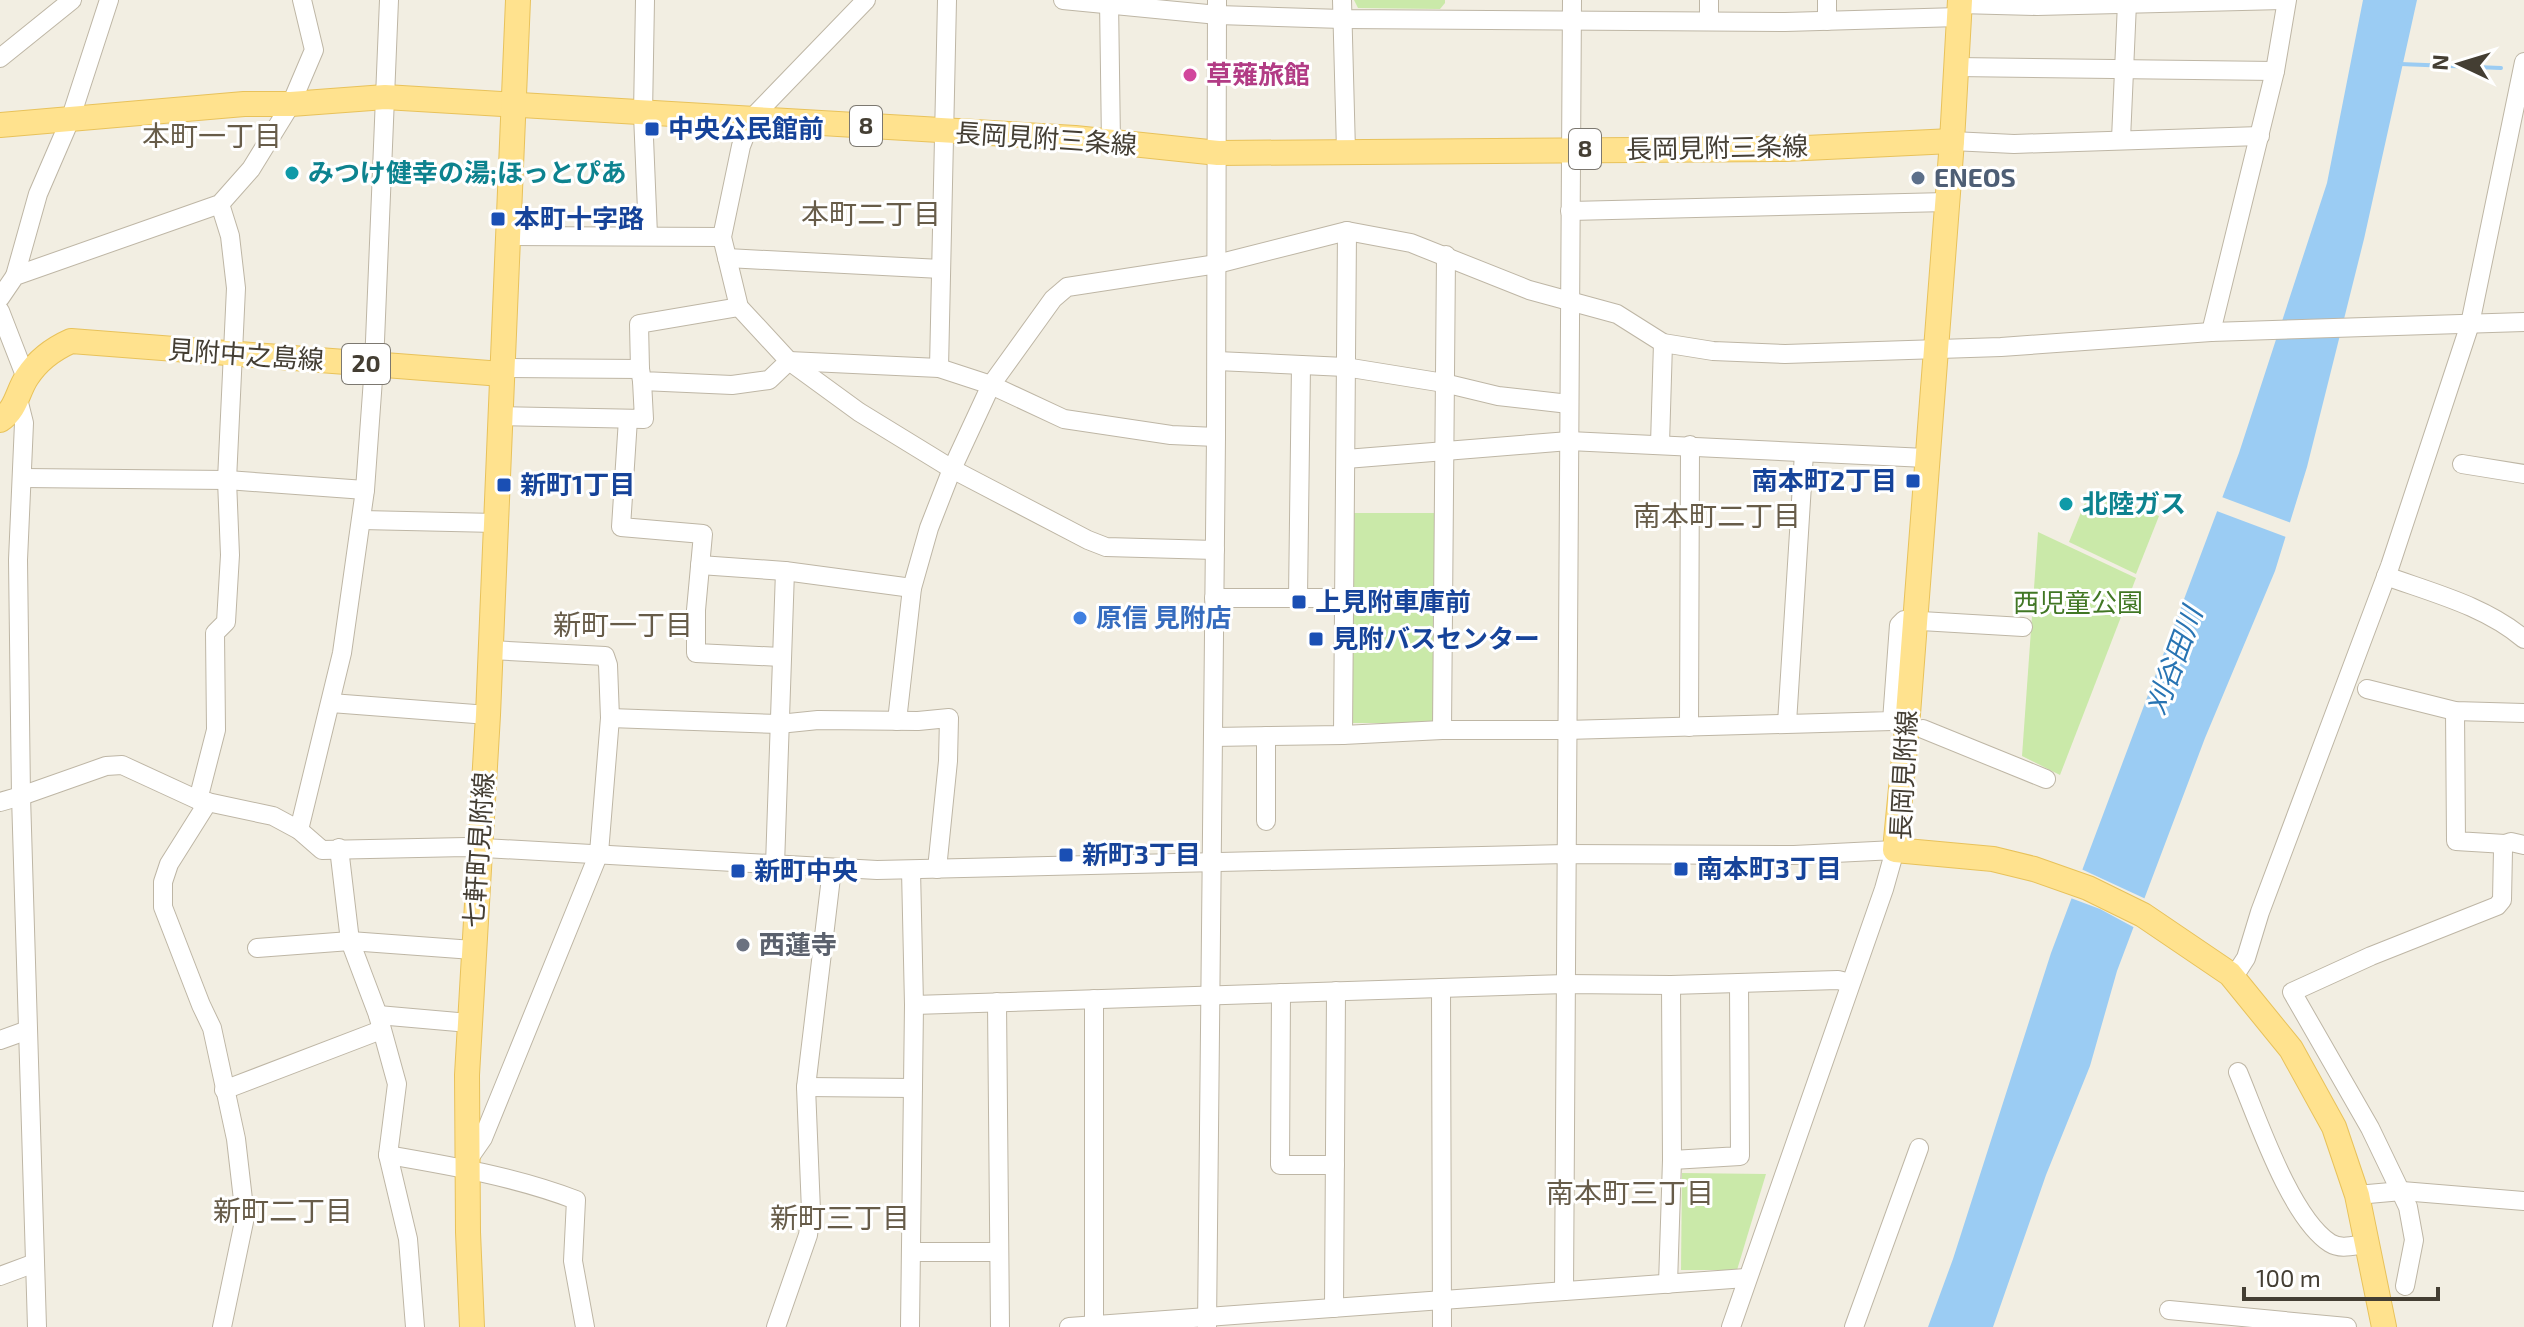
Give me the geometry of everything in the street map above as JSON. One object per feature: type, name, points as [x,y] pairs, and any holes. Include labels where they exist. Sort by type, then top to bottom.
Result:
[{"type":"main road","points":[[502,371],[518,0]]},
{"type":"main road","points":[[1952,141],[1959,7]]},
{"type":"main road","name":"長岡見附三条線","points":[[0,125],[244,104],[385,97],[752,118],[1218,153],[1785,149],[1952,141]]},
{"type":"main road","name":"長岡見附線","points":[[1952,141],[1895,850],[1993,859],[2040,871],[2109,897],[2143,915],[2231,976],[2285,1040],[2307,1074],[2334,1127],[2357,1195],[2384,1327]]},
{"type":"main road","name":"見附中之島線","points":[[0,420],[8,415],[22,388],[52,349],[71,341],[374,365],[502,371]]},
{"type":"main road","name":"七軒町見附線","points":[[472,1327],[467,1164],[469,1023],[488,715],[502,371]]},
{"type":"street","points":[[0,58],[72,0]]},
{"type":"street","points":[[0,298],[15,276],[38,194],[70,120],[109,0]]},
{"type":"street","points":[[15,276],[220,204],[251,169],[291,104],[314,50],[302,0]]},
{"type":"street","points":[[299,830],[342,653],[362,520],[374,365],[389,0]]},
{"type":"street","points":[[645,0],[643,114],[648,235]]},
{"type":"street","points":[[866,0],[752,118],[741,146],[722,237],[739,307],[789,361],[859,412],[952,469],[1088,540],[1106,547],[1215,550]]},
{"type":"street","points":[[939,368],[947,0]]},
{"type":"street","points":[[1063,0],[1218,8],[1342,19],[1709,21],[1827,21],[1959,7],[2083,2],[2285,0],[2275,71],[2211,332]]},
{"type":"street","points":[[1342,0],[1346,151]]},
{"type":"street","points":[[1448,20],[1449,0]]},
{"type":"street","points":[[1564,1291],[1572,0]]},
{"type":"street","points":[[1709,0],[1709,21]]},
{"type":"street","points":[[1827,0],[1827,21]]},
{"type":"street","points":[[1109,2],[1111,143]]},
{"type":"street","points":[[2121,139],[2127,3]]},
{"type":"street","points":[[1207,1322],[1218,8]]},
{"type":"street","points":[[2231,976],[2246,957],[2386,576],[2465,324],[2524,62]]},
{"type":"street","points":[[1956,67],[2275,71]]},
{"type":"street","points":[[1952,141],[2014,144],[2260,136]]},
{"type":"street","points":[[1570,211],[1947,202]]},
{"type":"street","points":[[220,204],[230,236],[236,288],[227,480],[230,555],[226,622],[215,633],[216,730],[203,801],[169,864],[163,882],[163,907],[212,1028],[236,1139],[245,1217],[222,1327]]},
{"type":"street","points":[[897,721],[912,588],[929,528],[952,469],[991,385],[1053,299],[1067,287],[1217,264],[1347,231],[1411,243],[1529,290],[1617,314],[1663,343],[1713,351],[1785,354],[2001,347],[2211,332],[2524,322]]},
{"type":"street","points":[[1343,735],[1347,231]]},
{"type":"street","points":[[507,236],[722,237]]},
{"type":"street","points":[[1442,730],[1446,255]]},
{"type":"street","points":[[727,258],[941,269]]},
{"type":"street","points":[[500,416],[644,419],[639,324],[739,307]]},
{"type":"street","points":[[0,311],[22,388],[24,423],[23,478],[9,563],[21,796],[37,1327]]},
{"type":"street","points":[[1660,444],[1663,343]]},
{"type":"street","points":[[502,371],[641,375],[732,385],[769,380],[789,361],[939,368],[991,385],[1064,419],[1171,435],[1216,437]]},
{"type":"street","points":[[1217,361],[1345,367],[1444,383],[1498,396],[1569,404]]},
{"type":"street","points":[[1298,598],[1301,365]]},
{"type":"street","points":[[628,419],[621,527],[703,534],[696,610],[696,653],[781,657]]},
{"type":"street","points":[[1346,459],[1569,441],[1926,458]]},
{"type":"street","points":[[1689,727],[1690,445]]},
{"type":"street","points":[[1787,723],[1804,453]]},
{"type":"street","points":[[2462,464],[2524,474]]},
{"type":"street","points":[[23,478],[227,480],[365,490]]},
{"type":"street","points":[[362,520],[496,523]]},
{"type":"street","points":[[700,565],[785,571],[912,588]]},
{"type":"street","points":[[775,865],[785,571]]},
{"type":"street","points":[[2386,576],[2479,610],[2524,639]]},
{"type":"street","points":[[1214,598],[1344,598]]},
{"type":"street","points":[[1213,737],[1892,721],[1899,625],[1904,620],[2023,627]]},
{"type":"street","points":[[467,1164],[489,1124],[599,853],[610,718],[605,656],[491,650]]},
{"type":"street","points":[[2367,689],[2455,711],[2524,713]]},
{"type":"street","points":[[331,703],[488,715]]},
{"type":"street","points":[[2455,711],[2456,841],[2515,845]]},
{"type":"street","points":[[610,718],[779,724],[818,720],[949,718],[948,761],[937,869]]},
{"type":"street","points":[[1923,729],[2046,779]]},
{"type":"street","points":[[1266,736],[1266,821]]},
{"type":"street","points":[[0,802],[106,766],[122,765],[203,801],[273,816],[299,830],[322,850],[478,847],[832,869],[911,870],[1212,860],[1566,854],[1794,855],[1895,850],[1731,1327]]},
{"type":"street","points":[[2405,1286],[2414,1240],[2413,1225],[2402,1191],[2370,1128],[2292,992],[2371,956],[2497,906],[2502,900],[2503,850],[2515,845]]},
{"type":"street","points":[[339,848],[350,941],[397,1084],[388,1155],[408,1239],[415,1327]]},
{"type":"street","points":[[776,1327],[808,1235],[811,1211],[806,1087],[832,869]]},
{"type":"street","points":[[910,1327],[914,1005],[911,870]]},
{"type":"street","points":[[257,948],[350,941],[473,950]]},
{"type":"street","points":[[914,1005],[1566,984],[1671,985],[1838,980],[1850,983]]},
{"type":"street","points":[[1672,1160],[1740,1156],[1739,983]]},
{"type":"street","points":[[1668,1284],[1672,1160],[1671,985]]},
{"type":"street","points":[[1441,988],[1442,1327]]},
{"type":"street","points":[[1334,1308],[1336,991]]},
{"type":"street","points":[[1281,993],[1280,1165],[1335,1165]]},
{"type":"street","points":[[1094,999],[1094,1325]]},
{"type":"street","points":[[997,1002],[1000,1327]]},
{"type":"street","points":[[224,1090],[379,1023],[469,1023]]},
{"type":"street","points":[[0,1040],[28,1030]]},
{"type":"street","points":[[2238,1072],[2287,1186],[2316,1230],[2332,1244],[2345,1247],[2367,1244]]},
{"type":"street","points":[[806,1087],[913,1088]]},
{"type":"street","points":[[1854,1327],[1919,1148]]},
{"type":"street","points":[[388,1155],[467,1164],[576,1200],[573,1261],[585,1327]]},
{"type":"street","points":[[2357,1195],[2402,1191],[2524,1201]]},
{"type":"street","points":[[911,1252],[999,1252]]},
{"type":"street","points":[[0,1276],[35,1263]]},
{"type":"street","points":[[1069,1327],[1207,1322],[1334,1308],[1746,1278]]},
{"type":"street","points":[[2169,1310],[2347,1327]]},
{"type":"green space","points":[[1354,0],[1445,0],[1445,3],[1440,9],[1358,8]]},
{"type":"green space","points":[[2091,488],[2159,516],[2136,574],[2069,542]]},
{"type":"green space","points":[[1351,513],[1435,513],[1438,723],[1349,723]]},
{"type":"green space","name":"西児童公園","points":[[2038,532],[2136,578],[2060,775],[2022,756]]},
{"type":"green space","points":[[1682,1173],[1766,1174],[1737,1270],[1681,1270]]},
{"type":"water","name":"刈谷田川","points":[[2363,0],[2417,0],[2364,239],[2307,467],[2275,571],[2205,738],[2117,971],[2090,1066],[2046,1175],[1993,1327],[1928,1327],[1953,1259],[2051,953],[2239,453],[2327,183]]},
{"type":"pier","points":[[2219,496],[2294,524],[2289,538],[2214,510]]},
{"type":"pier","points":[[2079,868],[2148,900],[2137,929],[2100,909],[2068,897]]},
{"type":"waterway","points":[[2400,64],[2501,68]]},
{"type":"place","name":"草薙旅館","points":[[1190,75]]},
{"type":"place","name":"中央公民館前","points":[[652,129]]},
{"type":"place","name":"みつけ健幸の湯;ほっとぴあ","points":[[292,173]]},
{"type":"place","name":"ENEOS","points":[[1918,178]]},
{"type":"place","name":"本町十字路","points":[[498,219]]},
{"type":"place","name":"南本町2丁目","points":[[1913,481]]},
{"type":"place","name":"新町1丁目","points":[[504,485]]},
{"type":"place","name":"北陸ガス","points":[[2066,504]]},
{"type":"place","name":"上見附車庫前","points":[[1299,602]]},
{"type":"place","name":"原信 見附店","points":[[1080,618]]},
{"type":"place","name":"見附バスセンター","points":[[1316,639]]},
{"type":"place","name":"新町3丁目","points":[[1066,855]]},
{"type":"place","name":"南本町3丁目","points":[[1681,869]]},
{"type":"place","name":"新町中央","points":[[738,871]]},
{"type":"place","name":"西蓮寺","points":[[743,945]]},
{"type":"district","name":"本町一丁目","points":[[212,136]]},
{"type":"district","name":"本町二丁目","points":[[871,214]]},
{"type":"district","name":"南本町二丁目","points":[[1717,516]]},
{"type":"district","name":"新町一丁目","points":[[623,625]]},
{"type":"district","name":"南本町三丁目","points":[[1630,1193]]},
{"type":"district","name":"新町二丁目","points":[[283,1211]]},
{"type":"district","name":"新町三丁目","points":[[840,1218]]}]
